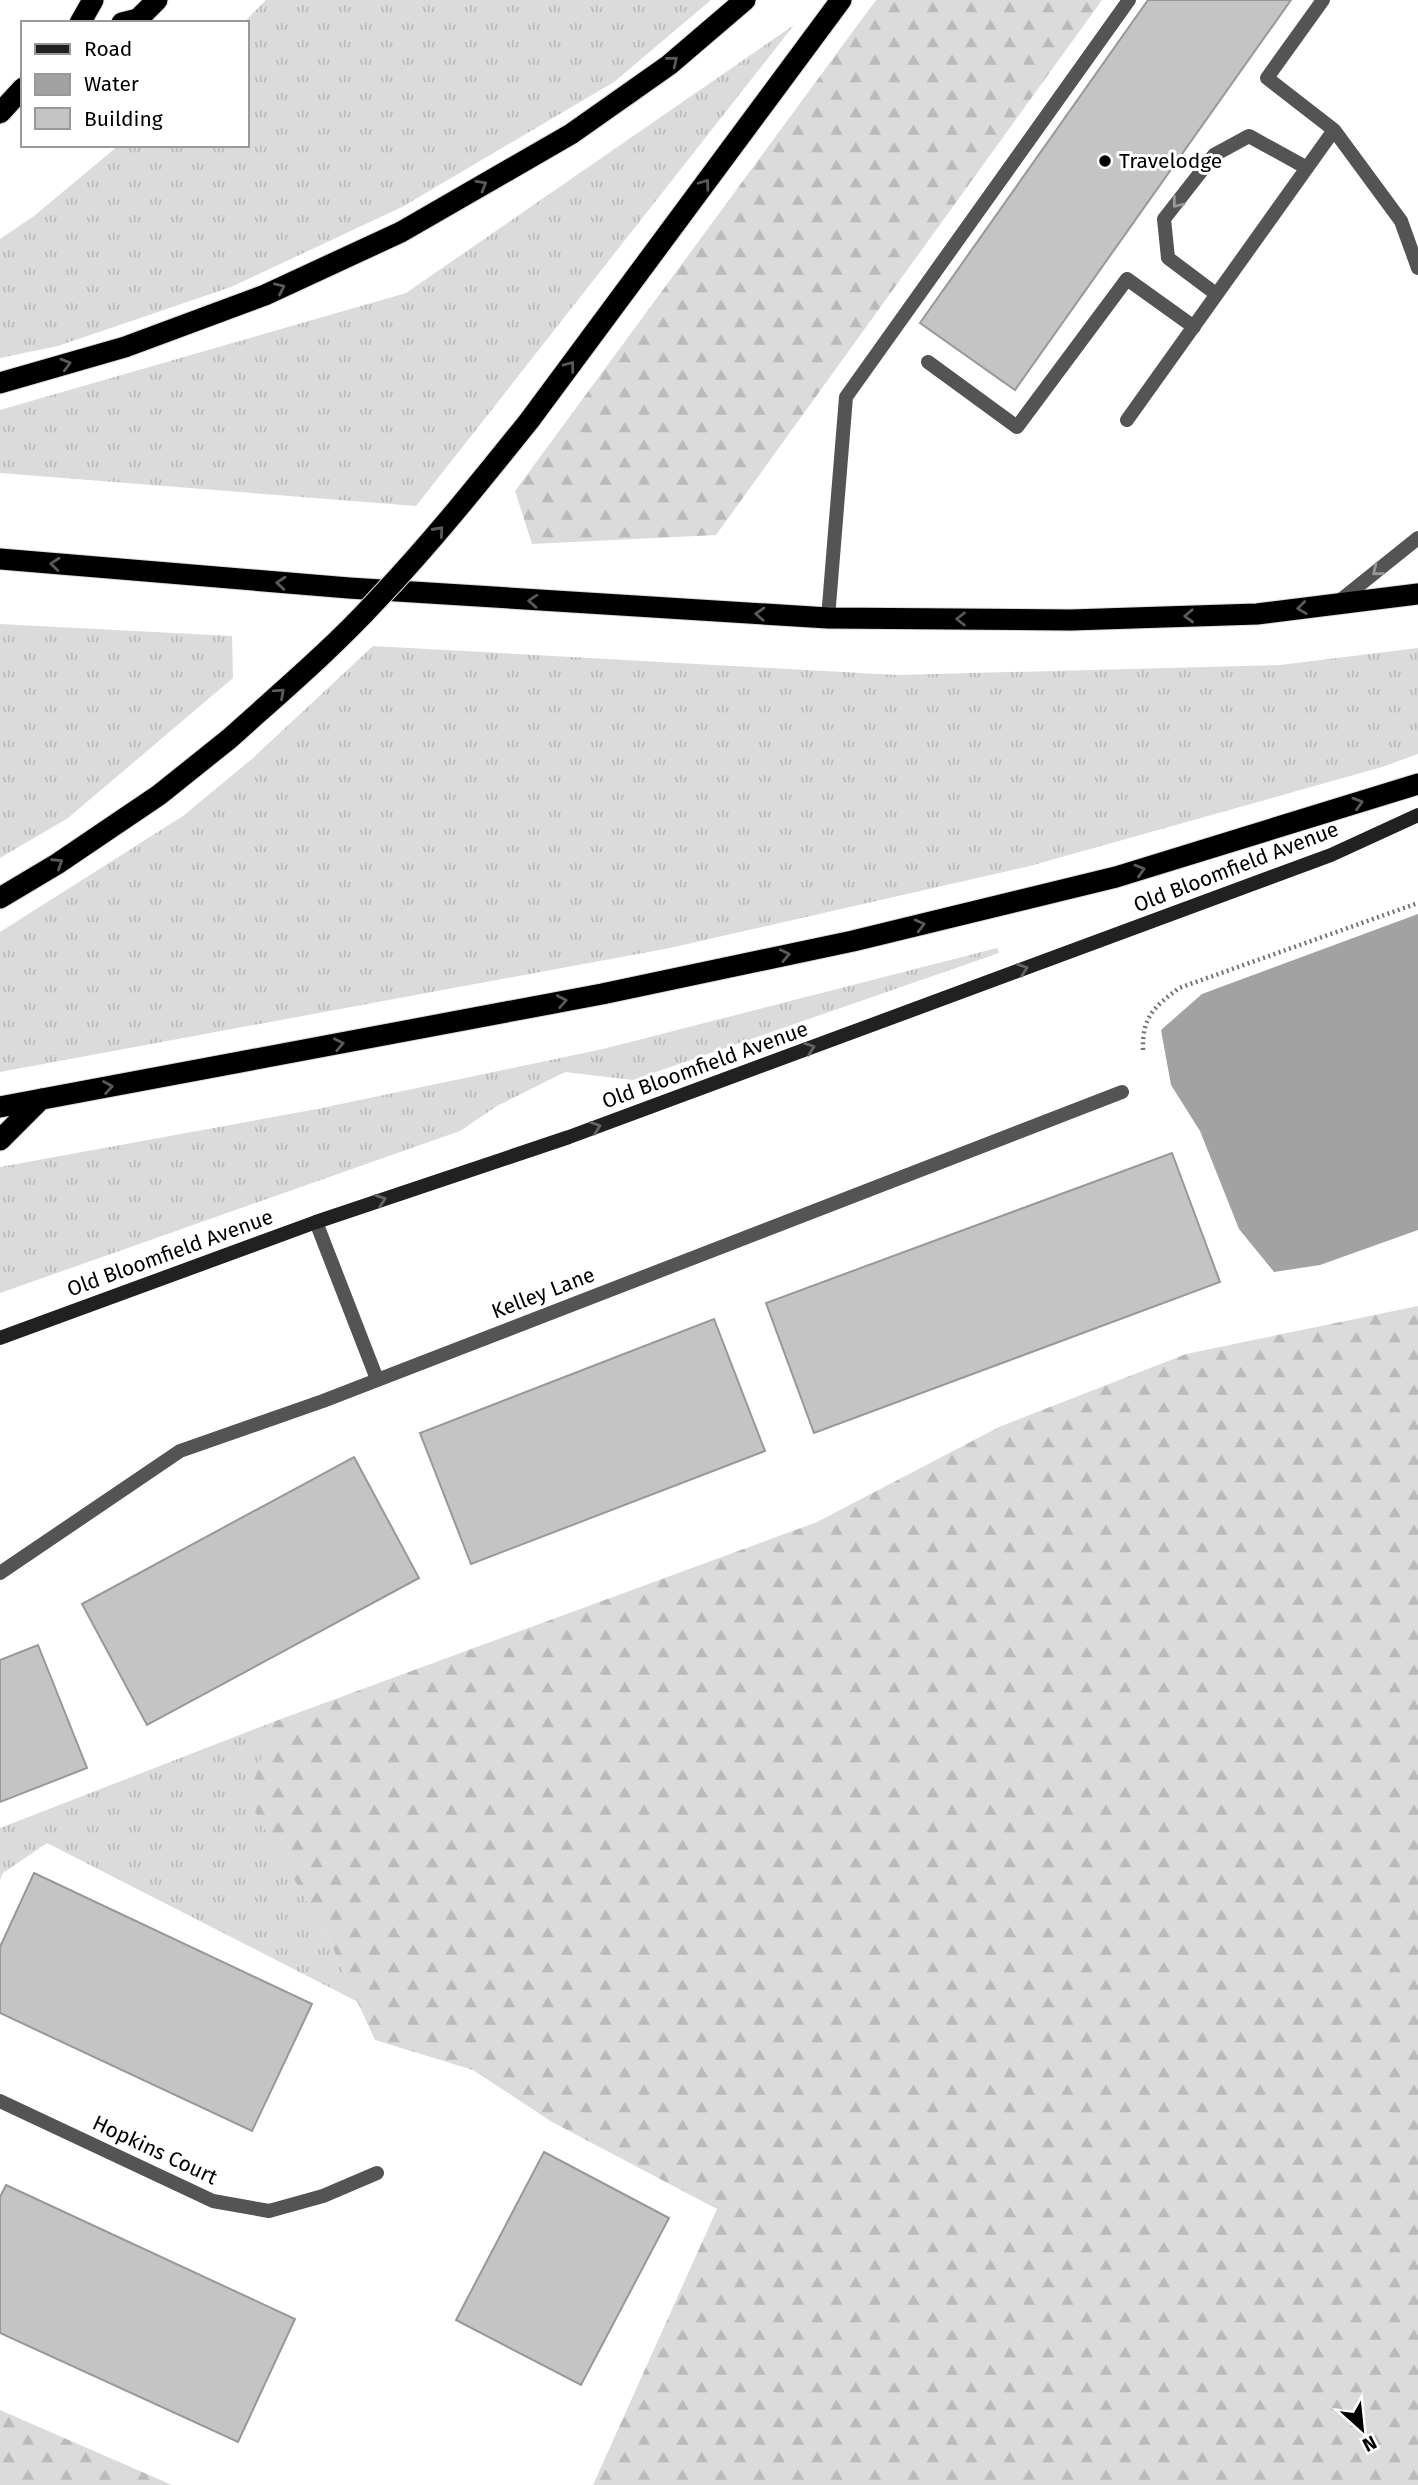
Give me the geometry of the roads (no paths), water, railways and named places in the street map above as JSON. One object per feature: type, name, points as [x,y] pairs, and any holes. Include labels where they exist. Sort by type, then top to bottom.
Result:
[{"type":"highway","points":[[81,21],[93,0]]},
{"type":"highway","points":[[130,21],[138,19],[157,0]]},
{"type":"highway","points":[[0,383],[125,347],[240,304],[401,232],[571,134],[668,65],[745,0]]},
{"type":"highway","points":[[0,898],[57,864],[159,795],[229,739],[304,672],[376,602],[456,513],[529,421],[841,0]]},
{"type":"highway","points":[[0,113],[21,90]]},
{"type":"highway","points":[[0,559],[398,592],[828,618],[1071,620],[1257,614],[1418,594]]},
{"type":"highway","points":[[0,1107],[602,994],[853,941],[1116,877],[1418,784]]},
{"type":"highway","points":[[0,1140],[41,1099]]},
{"type":"street","points":[[828,618],[846,397],[1129,0]]},
{"type":"street","points":[[1323,0],[1267,78],[1334,130],[1401,221],[1417,258]]},
{"type":"street","points":[[1127,420],[1334,130]]},
{"type":"street","points":[[1216,294],[1168,258],[1164,219],[1214,155],[1249,136],[1307,168]]},
{"type":"street","points":[[928,362],[1017,427],[1127,279],[1194,327]]},
{"type":"street","points":[[1337,604],[1418,538]]},
{"type":"street","name":"Old Bloomfield Avenue","points":[[0,1338],[316,1222],[569,1137],[1331,855],[1418,815]]},
{"type":"street","name":"Kelley Lane","points":[[0,1573],[180,1451],[377,1379],[1122,1092]]},
{"type":"street","points":[[316,1222],[377,1379]]},
{"type":"street","name":"Hopkins Court","points":[[0,2101],[213,2201],[269,2211],[323,2196],[377,2173]]},
{"type":"water","points":[[1418,914],[1418,1230],[1320,1265],[1274,1272],[1239,1229],[1200,1131],[1171,1085],[1161,1030],[1202,994]]},
{"type":"place","name":"Travelodge","points":[[1105,161]]}]
